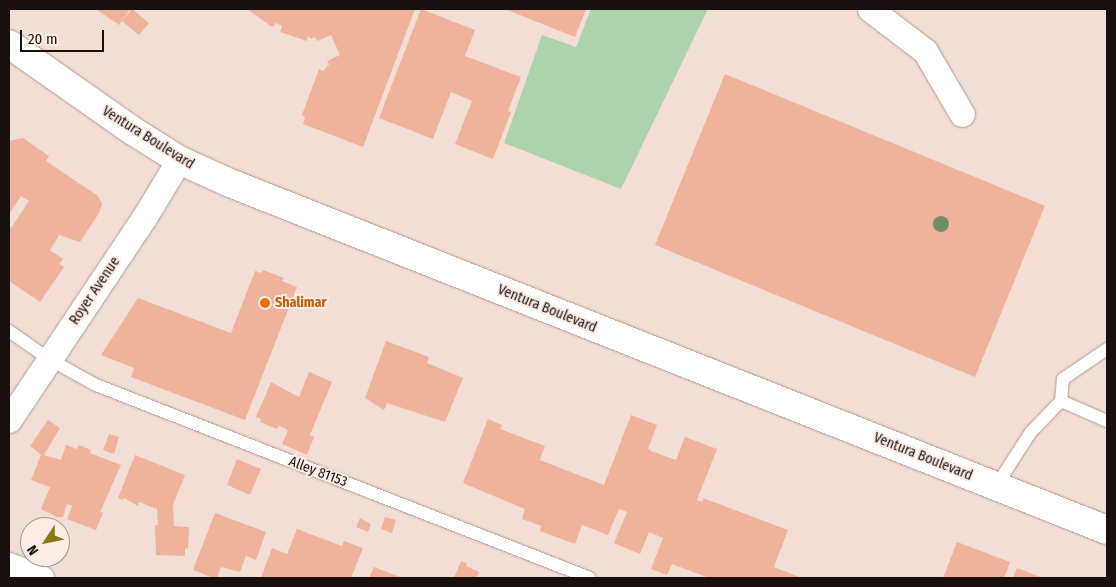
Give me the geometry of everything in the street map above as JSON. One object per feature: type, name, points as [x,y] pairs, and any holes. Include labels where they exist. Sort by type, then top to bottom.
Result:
[{"type":"main road","name":"Ventura Boulevard","points":[[9,44],[133,132],[179,160],[239,187],[1107,530]]},
{"type":"street","points":[[870,9],[925,51],[962,114]]},
{"type":"street","name":"Royer Avenue","points":[[9,420],[146,216],[179,160]]},
{"type":"street","points":[[9,565],[42,578]]},
{"type":"lane","name":"Alley 81153","points":[[9,331],[49,359],[96,386],[590,578]]},
{"type":"lane","points":[[996,486],[1031,432],[1061,401],[1063,379],[1107,349]]},
{"type":"lane","points":[[1061,401],[1107,421]]},
{"type":"green space","points":[[591,9],[708,9],[621,189],[504,143],[542,35],[576,47]]},
{"type":"building","points":[[96,9],[130,9],[119,25]]},
{"type":"building","points":[[132,9],[149,23],[139,35],[122,21]]},
{"type":"building","points":[[247,9],[415,9],[363,147],[303,124],[305,117],[302,115],[319,69],[323,71],[329,65],[327,61],[340,55],[331,35],[317,41],[315,37],[311,39],[308,36],[307,41],[280,32],[282,26],[276,23],[272,27]]},
{"type":"building","points":[[421,9],[475,30],[465,56],[521,77],[508,111],[511,112],[493,159],[455,144],[472,101],[451,92],[433,139],[379,118]]},
{"type":"building","points":[[505,9],[586,9],[575,37]]},
{"type":"building","points":[[725,74],[1045,206],[975,377],[655,245]]},
{"type":"building","points":[[23,138],[49,156],[46,161],[98,196],[102,204],[99,213],[80,242],[59,235],[50,250],[63,259],[59,264],[64,267],[40,302],[9,281],[9,231],[29,201],[21,196],[9,214],[9,141]]},
{"type":"building","points":[[263,270],[284,278],[282,281],[297,287],[245,420],[131,377],[134,368],[101,355],[138,298],[231,333],[255,271],[262,273]]},
{"type":"building","points":[[386,341],[429,357],[427,363],[463,378],[445,422],[387,403],[384,410],[365,398]]},
{"type":"building","points":[[309,372],[332,382],[310,435],[314,437],[307,455],[282,444],[288,430],[279,426],[277,429],[260,422],[261,419],[256,417],[271,382],[299,397]]},
{"type":"building","points":[[631,415],[657,425],[648,449],[651,451],[676,460],[685,437],[717,449],[697,500],[702,502],[703,498],[788,530],[774,567],[802,578],[709,578],[672,564],[667,575],[651,569],[663,538],[649,532],[640,554],[614,543],[627,512],[619,509],[608,535],[582,525],[575,544],[540,531],[541,526],[522,519],[525,509],[463,483],[488,419],[502,425],[500,429],[545,446],[540,460],[604,485]]},
{"type":"building","points":[[48,420],[60,428],[44,455],[61,460],[66,445],[77,449],[79,445],[91,450],[90,453],[121,465],[100,512],[103,513],[96,530],[70,520],[70,517],[68,517],[72,506],[67,504],[63,517],[57,517],[41,509],[50,487],[31,480],[41,455],[30,446]]},
{"type":"building","points":[[109,434],[119,437],[114,454],[103,450]]},
{"type":"building","points":[[135,455],[185,475],[173,505],[174,526],[189,527],[188,548],[185,549],[185,556],[156,555],[155,525],[158,525],[157,509],[139,502],[138,506],[124,498],[123,500],[118,498]]},
{"type":"building","points":[[237,459],[261,469],[250,495],[227,485]]},
{"type":"building","points":[[215,513],[266,532],[256,560],[246,556],[240,572],[221,567],[217,578],[213,578],[193,570]]},
{"type":"building","points":[[385,517],[396,520],[392,533],[381,529]]},
{"type":"building","points":[[360,518],[371,524],[368,532],[356,527]]},
{"type":"building","points":[[297,529],[342,546],[344,541],[363,548],[351,578],[261,578],[272,548],[287,554]]},
{"type":"building","points":[[957,542],[1010,562],[1004,578],[943,578]]},
{"type":"building","points":[[461,561],[467,563],[466,566],[479,572],[476,578],[454,578]]},
{"type":"building","points":[[374,567],[403,578],[369,578]]},
{"type":"building","points":[[1017,568],[1043,578],[1013,578]]},
{"type":"place","name":"Shalimar","points":[[265,303]]}]
